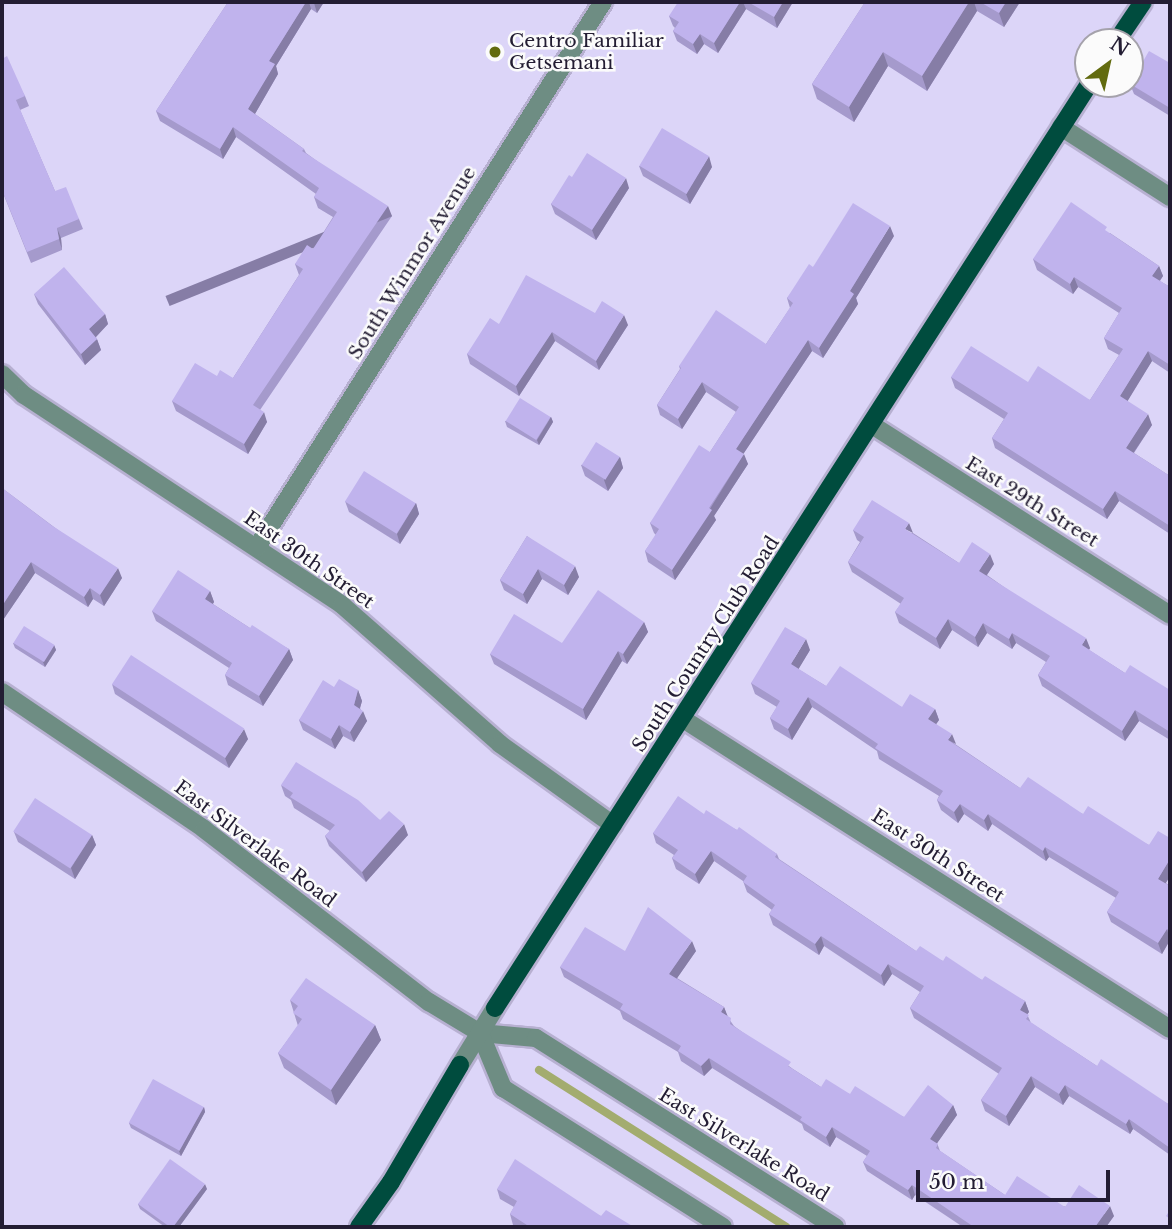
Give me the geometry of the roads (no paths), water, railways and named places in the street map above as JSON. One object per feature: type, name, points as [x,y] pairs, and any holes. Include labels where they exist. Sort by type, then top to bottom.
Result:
[{"type":"main road","points":[[1125,28],[1143,2]]},
{"type":"main road","name":"South Country Club Road","points":[[495,1008],[872,425],[1080,98]]},
{"type":"main road","name":"South Country Club Road","points":[[359,1227],[391,1182],[460,1065]]},
{"type":"street","name":"South Winmor Avenue","points":[[257,547],[603,2]]},
{"type":"street","points":[[1060,127],[1170,197]]},
{"type":"street","name":"East 30th Street","points":[[2,374],[24,396],[342,605],[500,744],[612,825]]},
{"type":"street","name":"East 29th Street","points":[[872,425],[1170,615]]},
{"type":"street","name":"East Silverlake Road","points":[[2,691],[204,829],[424,998],[480,1033],[536,1038],[835,1227]]},
{"type":"street","name":"East 30th Street","points":[[683,719],[1170,1029]]},
{"type":"street","name":"South Country Club Road","points":[[460,1065],[495,1008]]},
{"type":"street","points":[[480,1033],[503,1088],[723,1227]]},
{"type":"waterway","points":[[539,1070],[786,1227]]},
{"type":"place","name":"Centro Familiar Getsemani","points":[[495,52]]}]
